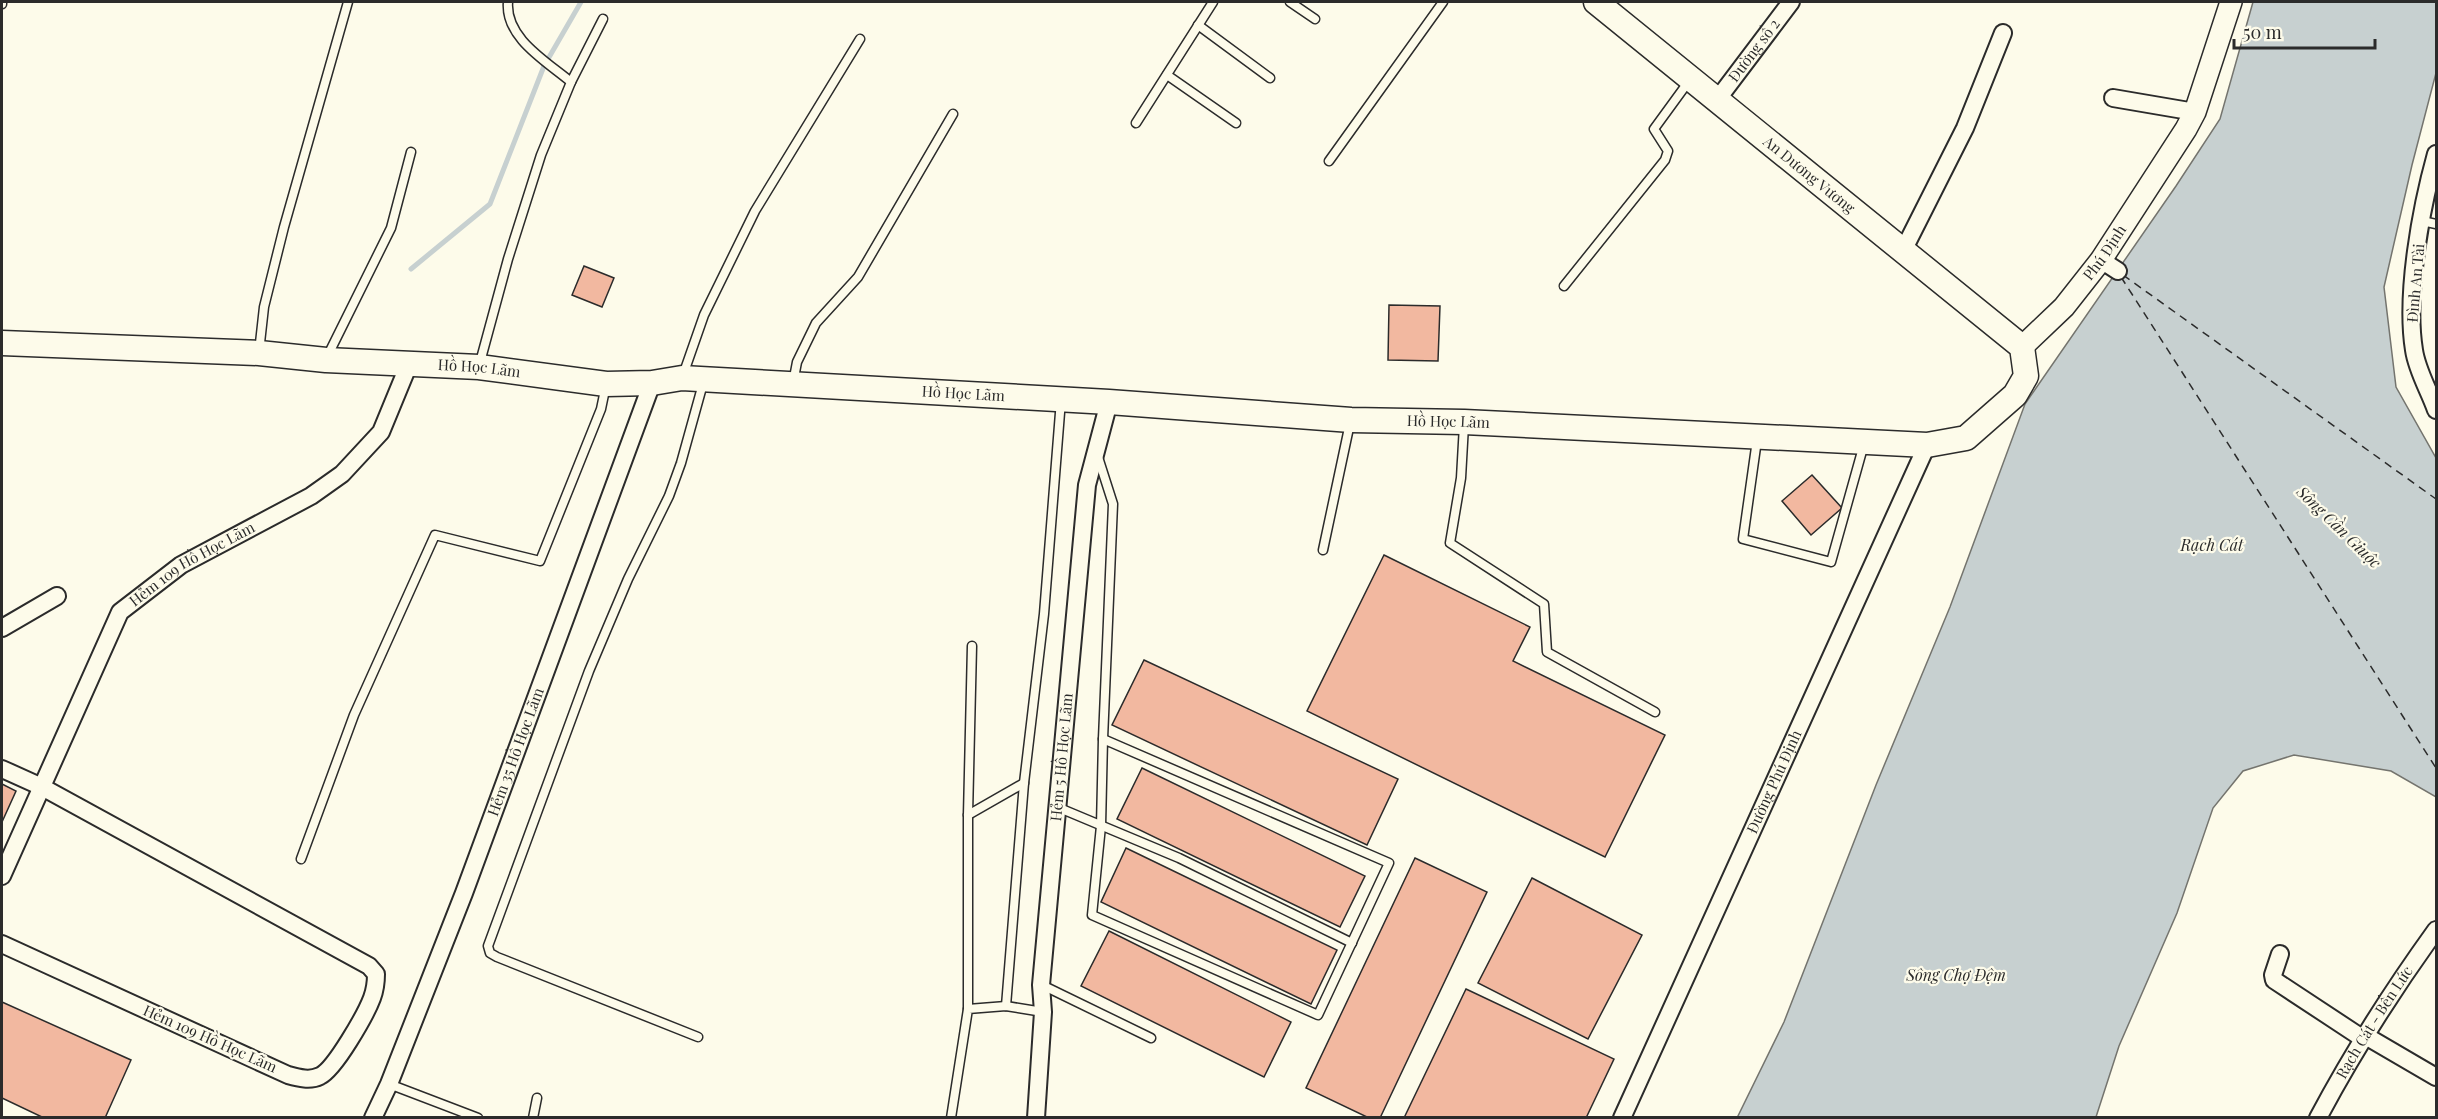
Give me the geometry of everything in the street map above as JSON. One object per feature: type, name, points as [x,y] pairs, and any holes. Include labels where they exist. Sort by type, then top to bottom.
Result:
[{"type":"main road","name":"An Dương Vương","points":[[1604,4],[1691,79],[2022,347]]},
{"type":"main road","name":"Hồ Học Lãm","points":[[2,343],[259,353],[326,360],[479,366],[606,384],[693,379],[1109,402],[1351,420],[1464,422],[1927,446]]},
{"type":"main road","points":[[1927,446],[1966,438],[2015,395],[2026,376],[2022,347]]},
{"type":"street","name":"Đường số 2","points":[[1717,100],[1791,2]]},
{"type":"street","name":"Phú Định","points":[[2022,347],[2109,266],[2195,112],[2231,2]]},
{"type":"street","points":[[1903,251],[1965,128],[2003,33]]},
{"type":"street","points":[[2113,98],[2195,112]]},
{"type":"street","name":"Đình An Tài","points":[[2436,154],[2429,180],[2429,223],[2410,313],[2414,352],[2436,410]]},
{"type":"street","name":"Hẻm 109 Hồ Học Lãm","points":[[2,876],[120,612],[181,565],[311,496],[342,474],[381,432],[409,364]]},
{"type":"street","name":"Hẻm 35 Hồ Học Lãm","points":[[373,1118],[389,1084],[464,893],[652,383]]},
{"type":"street","name":"Hẻm 5 Hồ Học Lãm","points":[[1036,1118],[1043,1012],[1041,985],[1087,485],[1109,402]]},
{"type":"street","name":"Đường Phú Định","points":[[1622,1118],[1927,446]]},
{"type":"street","points":[[2,628],[57,596]]},
{"type":"street","points":[[2,769],[42,787]]},
{"type":"street","name":"Hẻm 109 Hồ Học Lãm","points":[[2,944],[288,1075],[303,1079],[318,1077],[327,1072],[336,1062],[371,1000],[376,974],[369,966],[42,787]]},
{"type":"street","name":"Rạch Cát - Bến Lức","points":[[2318,1118],[2363,1036],[2436,930]]},
{"type":"street","points":[[2280,954],[2273,975],[2274,980],[2363,1036],[2436,1077]]},
{"type":"lane","points":[[259,353],[264,307],[278,250],[348,2]]},
{"type":"lane","points":[[508,2],[507,13],[516,32],[534,51],[571,82]]},
{"type":"lane","points":[[1136,123],[1213,2]]},
{"type":"lane","points":[[1290,2],[1314,19]]},
{"type":"lane","points":[[1329,161],[1443,2]]},
{"type":"lane","points":[[479,366],[508,259],[541,154],[571,82],[603,19]]},
{"type":"lane","points":[[1198,25],[1270,78]]},
{"type":"lane","points":[[698,1037],[497,957],[490,953],[488,946],[589,671],[628,579],[669,496],[681,463],[704,315],[754,211],[860,39]]},
{"type":"lane","points":[[1167,75],[1236,123]]},
{"type":"lane","points":[[1564,286],[1665,160],[1668,151],[1654,129],[1691,79]]},
{"type":"lane","points":[[793,384],[797,362],[816,323],[858,277],[953,114]]},
{"type":"lane","points":[[326,360],[391,228],[411,152]]},
{"type":"lane","points":[[301,859],[354,716],[435,535],[540,561],[601,409],[606,384]]},
{"type":"lane","points":[[1006,1006],[1024,783],[1044,614],[1061,400]]},
{"type":"lane","points":[[1323,550],[1351,420]]},
{"type":"lane","points":[[1464,422],[1461,478],[1450,543],[1544,604],[1547,652],[1655,712]]},
{"type":"lane","points":[[1757,436],[1743,539],[1831,562],[1865,441]]},
{"type":"lane","points":[[1096,451],[1113,504],[1103,739],[1101,826],[1092,915],[1318,1015],[1389,863],[1103,739]]},
{"type":"lane","points":[[951,1118],[968,1009],[968,815],[972,646]]},
{"type":"lane","points":[[968,815],[1024,783]]},
{"type":"lane","points":[[1057,807],[1179,858],[1352,943]]},
{"type":"lane","points":[[1041,985],[1151,1038]]},
{"type":"lane","points":[[968,1009],[1006,1006],[1043,1012]]},
{"type":"lane","points":[[389,1084],[478,1118]]},
{"type":"lane","points":[[533,1118],[537,1098]]},
{"type":"water","name":"Rạch Cát","points":[[2253,2],[2436,2],[2436,73],[2384,287],[2396,387],[2436,458],[2436,797],[2391,771],[2294,755],[2243,771],[2213,808],[2177,913],[2119,1046],[2096,1117],[1737,1118],[1784,1022],[1876,785],[1950,607],[2025,404],[2220,119]]},
{"type":"building","points":[[584,266],[614,278],[602,307],[572,295]]},
{"type":"building","points":[[1389,305],[1440,306],[1438,361],[1388,360]]},
{"type":"building","points":[[1812,475],[1842,508],[1811,535],[1782,501]]},
{"type":"building","points":[[1384,555],[1530,627],[1513,661],[1665,735],[1605,857],[1307,711]]},
{"type":"building","points":[[1144,660],[1398,779],[1367,845],[1112,725]]},
{"type":"building","points":[[1142,768],[1365,876],[1340,927],[1117,819]]},
{"type":"building","points":[[2,784],[16,791],[2,822]]},
{"type":"building","points":[[1126,848],[1337,950],[1311,1004],[1101,902]]},
{"type":"building","points":[[1415,858],[1487,892],[1380,1118],[1369,1118],[1306,1088]]},
{"type":"building","points":[[1532,878],[1642,935],[1588,1039],[1478,983]]},
{"type":"building","points":[[1109,931],[1291,1022],[1264,1077],[1081,986]]},
{"type":"building","points":[[1466,989],[1614,1059],[1586,1118],[1404,1118]]},
{"type":"building","points":[[2,1002],[131,1060],[105,1118],[44,1118],[2,1098]]},
{"type":"waterway","points":[[411,269],[490,204],[544,66],[581,2]]},
{"type":"ferry route","points":[[2123,275],[2436,499]]},
{"type":"ferry route","points":[[2121,277],[2436,768]]},
{"type":"water label","name":"Sông Cần Giuộc","points":[[2339,527]]},
{"type":"water label","name":"Sông Chợ Đệm","points":[[1956,975]]}]
